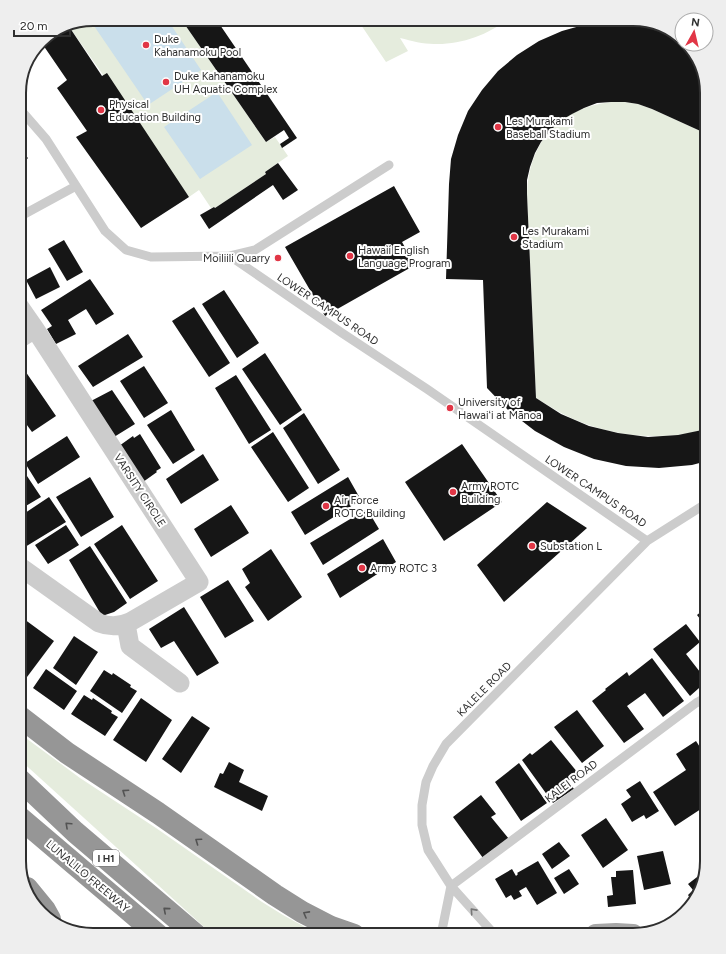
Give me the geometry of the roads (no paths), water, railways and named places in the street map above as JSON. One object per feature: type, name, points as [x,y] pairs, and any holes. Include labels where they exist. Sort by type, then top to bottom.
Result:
[{"type":"highway","points":[[26,721],[68,753],[275,895],[302,912],[334,928]]},
{"type":"highway","name":"I H1","points":[[26,785],[75,832],[188,928]]},
{"type":"highway","name":"LUNALILO FREEWAY","points":[[26,823],[150,928]]},
{"type":"street","name":"VARSITY CIRCLE","points":[[26,316],[198,582],[126,624],[112,626],[99,623],[26,571]]},
{"type":"street","points":[[26,335],[35,329]]},
{"type":"street","points":[[126,624],[130,646],[180,683]]},
{"type":"lane","points":[[26,116],[46,139],[105,231],[126,250],[150,257],[230,256],[255,250],[389,165]]},
{"type":"lane","points":[[26,213],[76,186]]},
{"type":"lane","name":"LOWER CAMPUS ROAD","points":[[230,256],[427,389],[647,541]]},
{"type":"lane","name":"KALELE ROAD","points":[[488,928],[451,886],[428,850],[422,825],[422,805],[426,782],[433,766],[446,744],[647,541],[700,507]]},
{"type":"lane","name":"KALEI ROAD","points":[[451,886],[700,701]]},
{"type":"lane","points":[[442,928],[451,886]]},
{"type":"water","name":"Duke Kahanamoku Pool","points":[[94,26],[172,26],[201,70],[148,105]]},
{"type":"water","points":[[217,92],[252,145],[200,179],[164,127]]},
{"type":"place","name":"Duke Kahanamoku Pool","points":[[146,45]]},
{"type":"place","name":"Duke Kahanamoku UH Aquatic Complex","points":[[166,82]]},
{"type":"place","name":"Physical Education Building","points":[[101,110]]},
{"type":"place","name":"Les Murakami Baseball Stadium","points":[[498,127]]},
{"type":"place","name":"Les Murakami Stadium","points":[[514,237]]},
{"type":"place","name":"Hawaii English Language Program","points":[[350,256]]},
{"type":"place","name":"Moiliili Quarry","points":[[278,258]]},
{"type":"place","name":"University of Hawaiʻi at Mānoa","points":[[450,408]]},
{"type":"place","name":"Army ROTC Building","points":[[453,492]]},
{"type":"place","name":"Air Force ROTC Building","points":[[326,506]]},
{"type":"place","name":"Substation L","points":[[532,546]]},
{"type":"place","name":"Army ROTC 3","points":[[362,568]]}]
